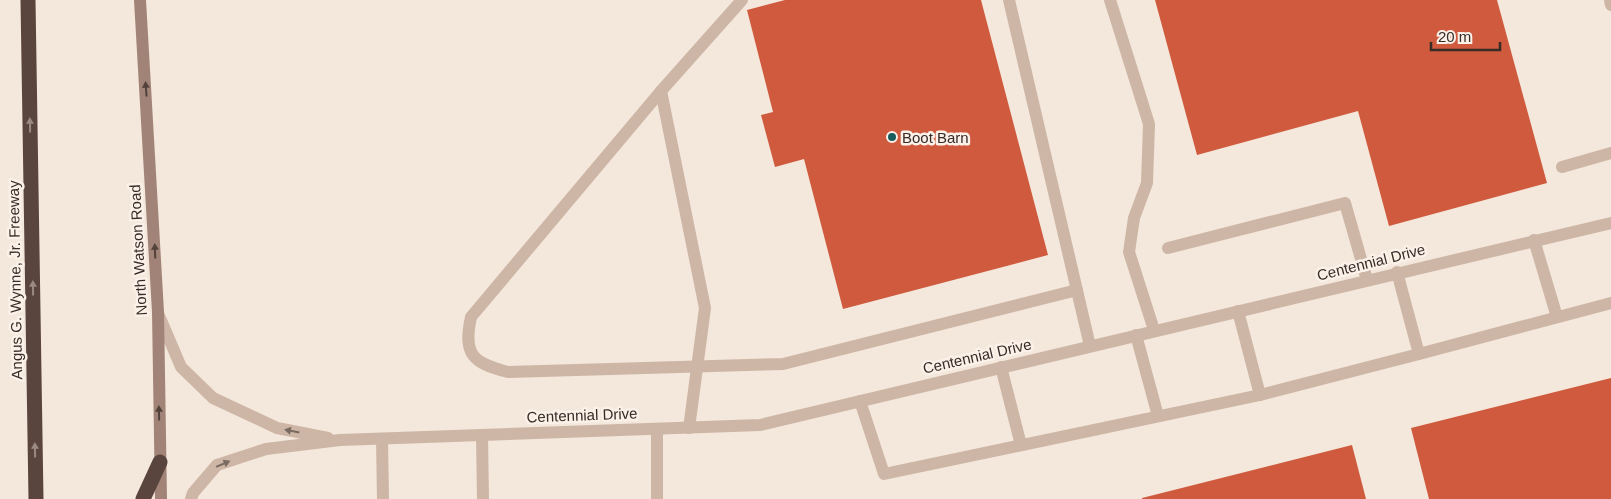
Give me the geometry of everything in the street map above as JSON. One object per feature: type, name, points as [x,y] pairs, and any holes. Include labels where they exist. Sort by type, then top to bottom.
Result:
[{"type":"highway","name":"Angus G. Wynne, Jr. Freeway","points":[[28,0],[36,499]]},
{"type":"highway","points":[[143,499],[160,462]]},
{"type":"main road","name":"North Watson Road","points":[[140,0],[158,312],[161,499]]},
{"type":"street","points":[[742,0],[661,91],[471,317],[467,337],[471,353],[485,366],[508,372],[783,364],[1077,290]]},
{"type":"street","points":[[1009,0],[1090,346]]},
{"type":"street","points":[[1110,0],[1149,124],[1147,183],[1134,218],[1129,252],[1154,330]]},
{"type":"street","points":[[1610,0],[1611,5]]},
{"type":"street","points":[[661,91],[705,308],[689,428]]},
{"type":"street","points":[[1562,167],[1611,152]]},
{"type":"street","points":[[1168,248],[1345,202],[1367,280]]},
{"type":"street","name":"Centennial Drive","points":[[191,499],[193,493],[217,465],[266,450],[340,440],[760,425],[1397,272],[1611,223]]},
{"type":"street","points":[[1534,240],[1557,317]]},
{"type":"street","points":[[1397,272],[1419,354]]},
{"type":"street","points":[[860,401],[884,474],[1260,394],[1611,303]]},
{"type":"street","points":[[1238,310],[1260,394]]},
{"type":"street","name":"Centennial Drive","points":[[158,312],[181,367],[213,398],[277,428],[340,440]]},
{"type":"street","points":[[1136,335],[1158,416]]},
{"type":"street","points":[[1001,367],[1021,445]]},
{"type":"street","points":[[657,499],[658,429]]},
{"type":"street","points":[[482,435],[483,499]]},
{"type":"street","points":[[382,439],[383,499]]},
{"type":"building","name":"Boot Barn","points":[[785,0],[981,0],[1048,255],[843,309],[804,159],[775,167],[761,115],[773,112],[747,10]]},
{"type":"building","points":[[1155,0],[1497,0],[1547,183],[1389,226],[1358,111],[1197,155]]},
{"type":"building","points":[[1611,378],[1611,499],[1429,499],[1411,428]]},
{"type":"building","points":[[1352,445],[1366,499],[1142,499],[1142,498]]},
{"type":"place","name":"Boot Barn","points":[[892,137]]}]
